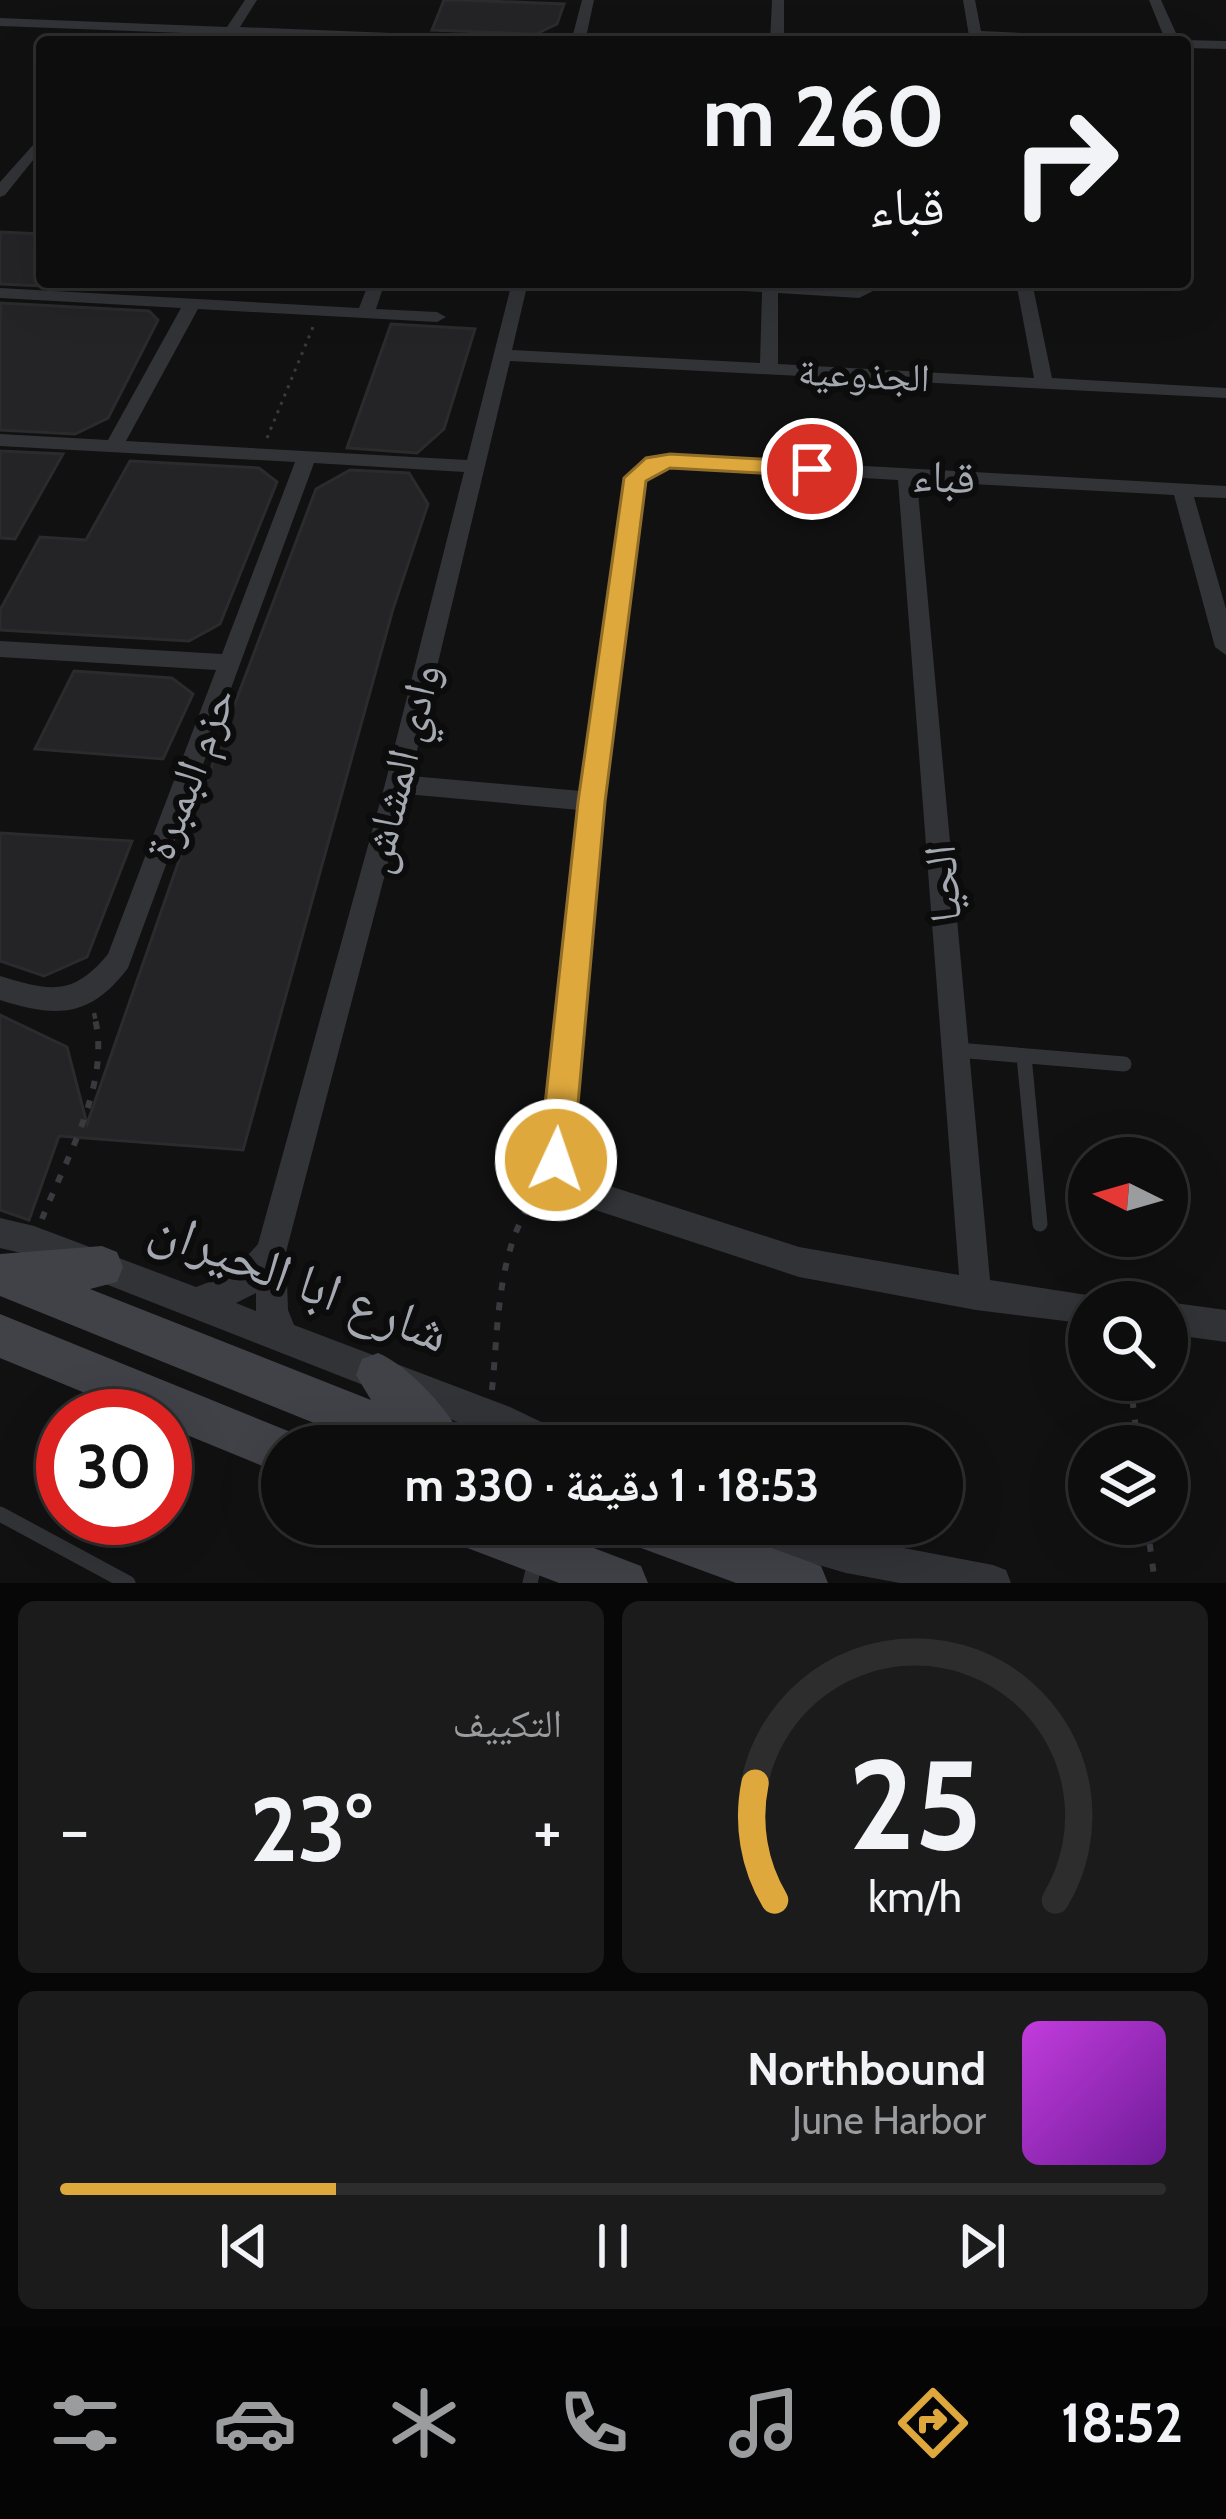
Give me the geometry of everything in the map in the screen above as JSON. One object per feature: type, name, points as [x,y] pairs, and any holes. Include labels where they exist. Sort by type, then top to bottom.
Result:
[{"type":"street","points":[[231,31],[251,0]]},
{"type":"street","points":[[579,36],[588,0]]},
{"type":"street","points":[[777,36],[778,0]]},
{"type":"street","points":[[969,0],[977,36]]},
{"type":"street","points":[[1155,0],[1170,36]]},
{"type":"street","points":[[0,22],[321,36]]},
{"type":"street","points":[[122,36],[129,27]]},
{"type":"street","points":[[1191,44],[1226,45]]},
{"type":"street","points":[[0,192],[36,147]]},
{"type":"street","points":[[0,166],[20,167]]},
{"type":"street","points":[[366,313],[375,288]]},
{"type":"street","name":"وادي المشاش","points":[[284,1340],[272,1310],[271,1252],[397,784],[519,288]]},
{"type":"street","points":[[756,288],[859,292],[869,288]]},
{"type":"street","points":[[1025,288],[1044,383]]},
{"type":"street","points":[[769,369],[770,289]]},
{"type":"street","points":[[0,293],[65,290],[192,304],[437,316]]},
{"type":"street","points":[[114,446],[192,304]]},
{"type":"street","name":"الجذوعية","points":[[502,355],[1226,393]]},
{"type":"street","points":[[0,440],[474,466]]},
{"type":"street","name":"حزم البمبرة","points":[[85,995],[104,981],[118,960],[307,457]]},
{"type":"street","name":"قباء","points":[[562,1172],[554,1146],[592,802],[639,472],[670,461],[1226,492]]},
{"type":"street","name":"الحيا","points":[[907,474],[976,1294]]},
{"type":"street","points":[[1182,489],[1226,647]]},
{"type":"street","points":[[0,649],[230,662]]},
{"type":"street","points":[[397,784],[592,802]]},
{"type":"street","points":[[0,988],[36,1000],[68,1001],[85,995]]},
{"type":"street","points":[[562,1172],[582,1192],[760,1251],[976,1294],[1068,1305]]},
{"type":"street","name":"شارع ابا الحيران","points":[[0,1233],[34,1241],[510,1424]]},
{"type":"street","points":[[196,1303],[242,1285],[271,1252]]},
{"type":"street","points":[[0,1275],[102,1267]]},
{"type":"street","points":[[0,1275],[375,1425]]},
{"type":"street","points":[[1188,1321],[1226,1326]]},
{"type":"street","points":[[0,1336],[261,1442]]},
{"type":"street","points":[[378,1376],[424,1425]]},
{"type":"street","points":[[499,1545],[534,1567],[624,1583]]},
{"type":"street","points":[[698,1545],[804,1583]]},
{"type":"street","points":[[811,1545],[993,1583]]},
{"type":"lane","points":[[956,1050],[1124,1064]]},
{"type":"lane","points":[[1024,1056],[1040,1224]]},
{"type":"lane","points":[[0,1514],[128,1583]]},
{"type":"path","points":[[260,454],[320,311]]},
{"type":"path","points":[[34,1241],[101,1044],[98,1021],[85,995]]},
{"type":"path","points":[[510,1424],[515,1407],[491,1394],[513,1235],[526,1203],[562,1172]]},
{"type":"path","points":[[1150,1545],[1155,1583]]},
{"type":"building","points":[[444,0],[564,4],[557,24],[536,34],[432,30]]},
{"type":"building","points":[[0,232],[36,234],[36,286],[0,284]]},
{"type":"building","points":[[0,303],[149,311],[158,320],[108,418],[75,434],[0,430]]},
{"type":"building","points":[[391,324],[475,329],[444,429],[417,453],[347,448]]},
{"type":"building","points":[[0,451],[63,454],[15,539],[0,538]]},
{"type":"building","points":[[130,461],[259,468],[277,482],[220,624],[189,641],[0,630],[0,610],[40,537],[86,540]]},
{"type":"building","points":[[350,470],[409,473],[428,504],[393,609],[243,1150],[59,1136],[29,1220],[0,1210],[0,1015],[67,1047],[87,1124],[220,743],[316,489]]},
{"type":"building","points":[[74,671],[172,678],[193,694],[163,759],[35,749]]},
{"type":"building","points":[[0,833],[132,841],[87,957],[44,976],[0,961]]},
{"type":"route","points":[[556,1160],[592,802],[635,478],[654,463],[670,461],[812,469]]}]
